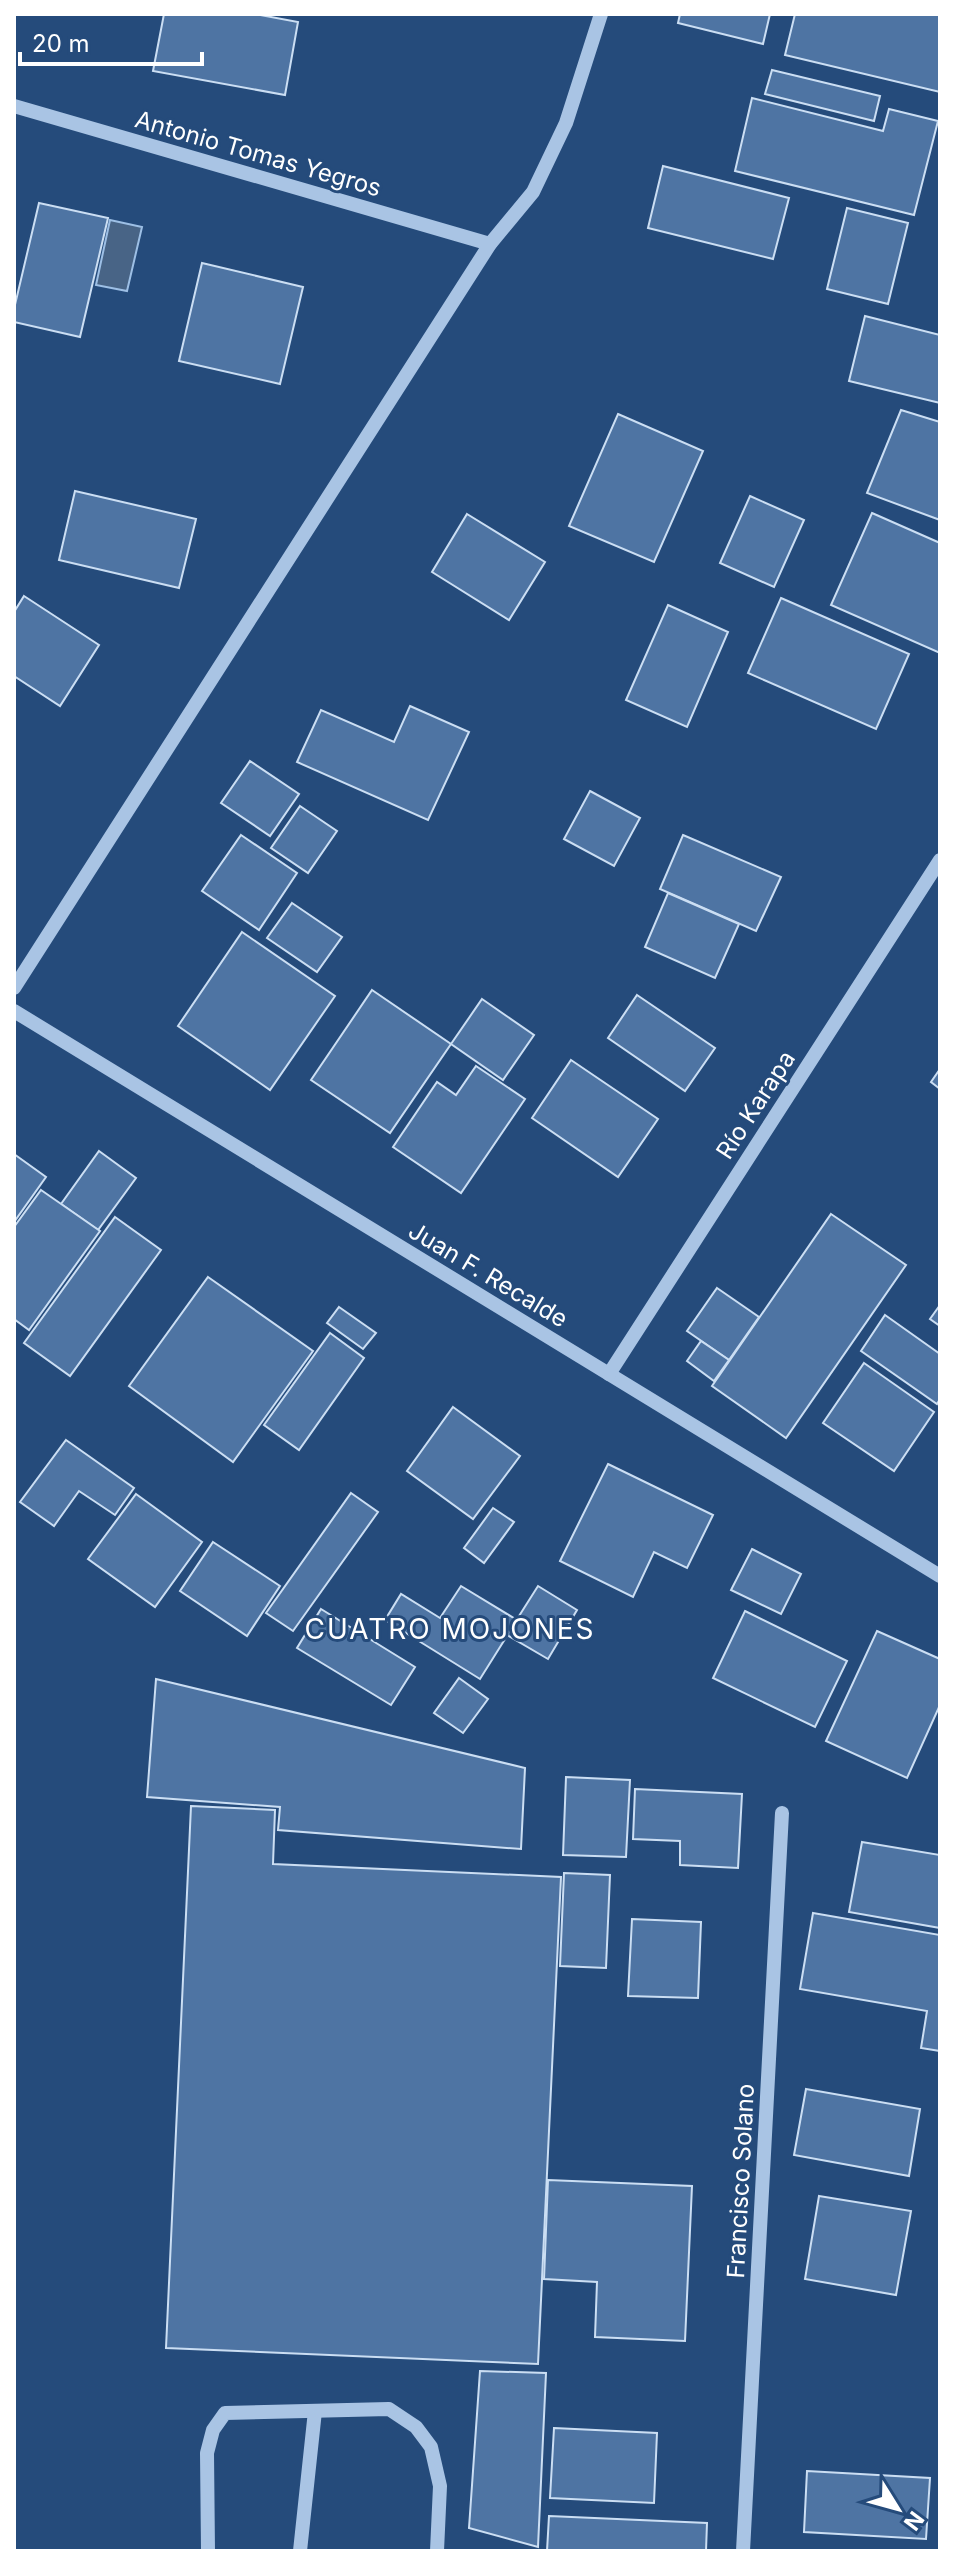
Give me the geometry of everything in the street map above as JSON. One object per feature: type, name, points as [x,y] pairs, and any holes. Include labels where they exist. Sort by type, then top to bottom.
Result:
[{"type":"street","points":[[14,988],[490,244],[533,192],[566,123],[601,14]]},
{"type":"street","name":"Antonio Tomas Yegros","points":[[14,106],[490,244]]},
{"type":"street","name":"Río Karapa","points":[[609,1374],[940,860]]},
{"type":"street","name":"Juan F. Recalde","points":[[14,1011],[940,1576]]},
{"type":"street","name":"Francisco Solano","points":[[743,2551],[782,1813]]},
{"type":"street","points":[[208,2551],[207,2453],[213,2430],[225,2413],[389,2409],[416,2427],[431,2447],[440,2486],[437,2551]]},
{"type":"street","points":[[300,2551],[315,2411]]},
{"type":"water","points":[[110,220],[142,227],[127,291],[96,285]]},
{"type":"building","points":[[164,14],[255,14],[298,22],[285,95],[153,71]]},
{"type":"building","points":[[680,14],[770,14],[763,44],[678,23]]},
{"type":"building","points":[[795,14],[940,14],[940,92],[785,55]]},
{"type":"building","points":[[772,70],[880,96],[874,121],[765,94]]},
{"type":"building","points":[[752,98],[883,131],[889,109],[938,121],[914,215],[735,171]]},
{"type":"building","points":[[663,166],[789,198],[773,259],[648,228]]},
{"type":"building","points":[[39,203],[108,218],[80,337],[14,322],[14,309]]},
{"type":"building","points":[[847,208],[908,223],[888,304],[827,289]]},
{"type":"building","points":[[202,263],[303,287],[280,384],[179,361]]},
{"type":"building","points":[[865,316],[940,335],[940,403],[849,381]]},
{"type":"building","points":[[901,410],[940,422],[940,520],[867,493]]},
{"type":"building","points":[[618,414],[703,451],[654,562],[569,526]]},
{"type":"building","points":[[75,491],[196,519],[179,588],[59,560]]},
{"type":"building","points":[[750,496],[804,520],[774,587],[720,563]]},
{"type":"building","points":[[872,513],[940,543],[940,653],[831,605]]},
{"type":"building","points":[[467,514],[545,562],[509,620],[432,572]]},
{"type":"building","points":[[24,596],[99,645],[60,706],[14,676],[14,612]]},
{"type":"building","points":[[781,598],[909,654],[876,729],[748,673]]},
{"type":"building","points":[[668,605],[728,632],[687,727],[626,700]]},
{"type":"building","points":[[410,706],[469,732],[428,820],[297,762],[321,710],[394,742]]},
{"type":"building","points":[[250,761],[299,794],[270,836],[221,803]]},
{"type":"building","points":[[590,791],[640,818],[614,866],[564,839]]},
{"type":"building","points":[[300,806],[337,831],[308,873],[271,848]]},
{"type":"building","points":[[241,835],[297,873],[259,930],[202,891]]},
{"type":"building","points":[[683,835],[781,877],[756,931],[660,889]]},
{"type":"building","points":[[668,893],[739,924],[715,978],[645,947]]},
{"type":"building","points":[[292,903],[342,937],[317,972],[267,938]]},
{"type":"building","points":[[242,932],[335,996],[270,1090],[178,1026]]},
{"type":"building","points":[[372,990],[451,1044],[390,1133],[311,1080]]},
{"type":"building","points":[[637,995],[715,1048],[685,1091],[608,1038]]},
{"type":"building","points":[[482,999],[534,1035],[503,1080],[451,1044]]},
{"type":"building","points":[[571,1060],[658,1119],[618,1177],[532,1118]]},
{"type":"building","points":[[476,1066],[525,1099],[461,1193],[393,1147],[437,1082],[456,1095]]},
{"type":"building","points":[[940,1069],[940,1089],[931,1082]]},
{"type":"building","points":[[99,1151],[136,1178],[98,1230],[61,1204]]},
{"type":"building","points":[[14,1154],[46,1177],[14,1222]]},
{"type":"building","points":[[41,1190],[100,1231],[29,1330],[14,1319],[14,1227]]},
{"type":"building","points":[[831,1214],[906,1265],[786,1438],[712,1386]]},
{"type":"building","points":[[115,1217],[161,1250],[70,1376],[24,1343]]},
{"type":"building","points":[[208,1277],[313,1351],[233,1462],[129,1386]]},
{"type":"building","points":[[717,1288],[759,1317],[729,1360],[687,1331]]},
{"type":"building","points":[[940,1305],[940,1326],[930,1319]]},
{"type":"building","points":[[339,1307],[376,1333],[363,1349],[327,1323]]},
{"type":"building","points":[[885,1315],[940,1354],[940,1399],[937,1404],[861,1351]]},
{"type":"building","points":[[330,1333],[364,1358],[299,1450],[264,1425]]},
{"type":"building","points":[[701,1341],[729,1360],[714,1381],[687,1361]]},
{"type":"building","points":[[864,1363],[934,1412],[894,1471],[823,1423]]},
{"type":"building","points":[[453,1407],[520,1456],[473,1519],[407,1471]]},
{"type":"building","points":[[66,1440],[134,1488],[115,1515],[79,1491],[54,1526],[20,1502]]},
{"type":"building","points":[[608,1464],[713,1515],[687,1568],[654,1552],[633,1597],[560,1561]]},
{"type":"building","points":[[351,1493],[378,1512],[293,1631],[266,1613]]},
{"type":"building","points":[[136,1494],[202,1542],[155,1607],[88,1559]]},
{"type":"building","points":[[493,1508],[514,1522],[484,1563],[464,1548]]},
{"type":"building","points":[[213,1542],[280,1586],[247,1636],[180,1591]]},
{"type":"building","points":[[752,1549],[801,1574],[781,1614],[731,1590]]},
{"type":"building","points":[[461,1586],[517,1620],[480,1679],[385,1620],[401,1594],[440,1618]]},
{"type":"building","points":[[538,1586],[577,1610],[548,1659],[507,1635]]},
{"type":"building","points":[[321,1609],[415,1667],[391,1705],[297,1648]]},
{"type":"building","points":[[745,1611],[847,1661],[815,1727],[713,1678]]},
{"type":"building","points":[[877,1631],[940,1659],[940,1705],[907,1778],[826,1741]]},
{"type":"building","points":[[459,1678],[488,1699],[463,1733],[434,1713]]},
{"type":"building","points":[[156,1679],[525,1768],[521,1849],[278,1830],[280,1807],[147,1797]]},
{"type":"building","points":[[566,1777],[630,1780],[626,1857],[563,1855]]},
{"type":"building","points":[[635,1789],[742,1794],[738,1868],[680,1865],[680,1841],[633,1839]]},
{"type":"building","points":[[191,1806],[275,1810],[273,1864],[561,1877],[538,2364],[166,2348]]},
{"type":"building","points":[[862,1842],[940,1855],[940,1928],[849,1912]]},
{"type":"building","points":[[564,1873],[610,1875],[606,1968],[560,1966]]},
{"type":"building","points":[[813,1913],[940,1935],[940,2051],[921,2048],[927,2011],[800,1989]]},
{"type":"building","points":[[632,1919],[701,1922],[698,1998],[628,1996]]},
{"type":"building","points":[[806,2089],[920,2109],[909,2176],[794,2155]]},
{"type":"building","points":[[548,2180],[692,2186],[685,2341],[595,2337],[597,2282],[544,2279]]},
{"type":"building","points":[[819,2196],[911,2211],[896,2295],[805,2279]]},
{"type":"building","points":[[480,2371],[546,2373],[538,2547],[469,2528]]},
{"type":"building","points":[[554,2428],[657,2433],[654,2503],[550,2498]]},
{"type":"building","points":[[807,2471],[930,2478],[926,2539],[804,2532]]},
{"type":"building","points":[[549,2516],[707,2523],[706,2551],[547,2551]]},
{"type":"district","name":"CUATRO MOJONES","points":[[450,1629]]}]
